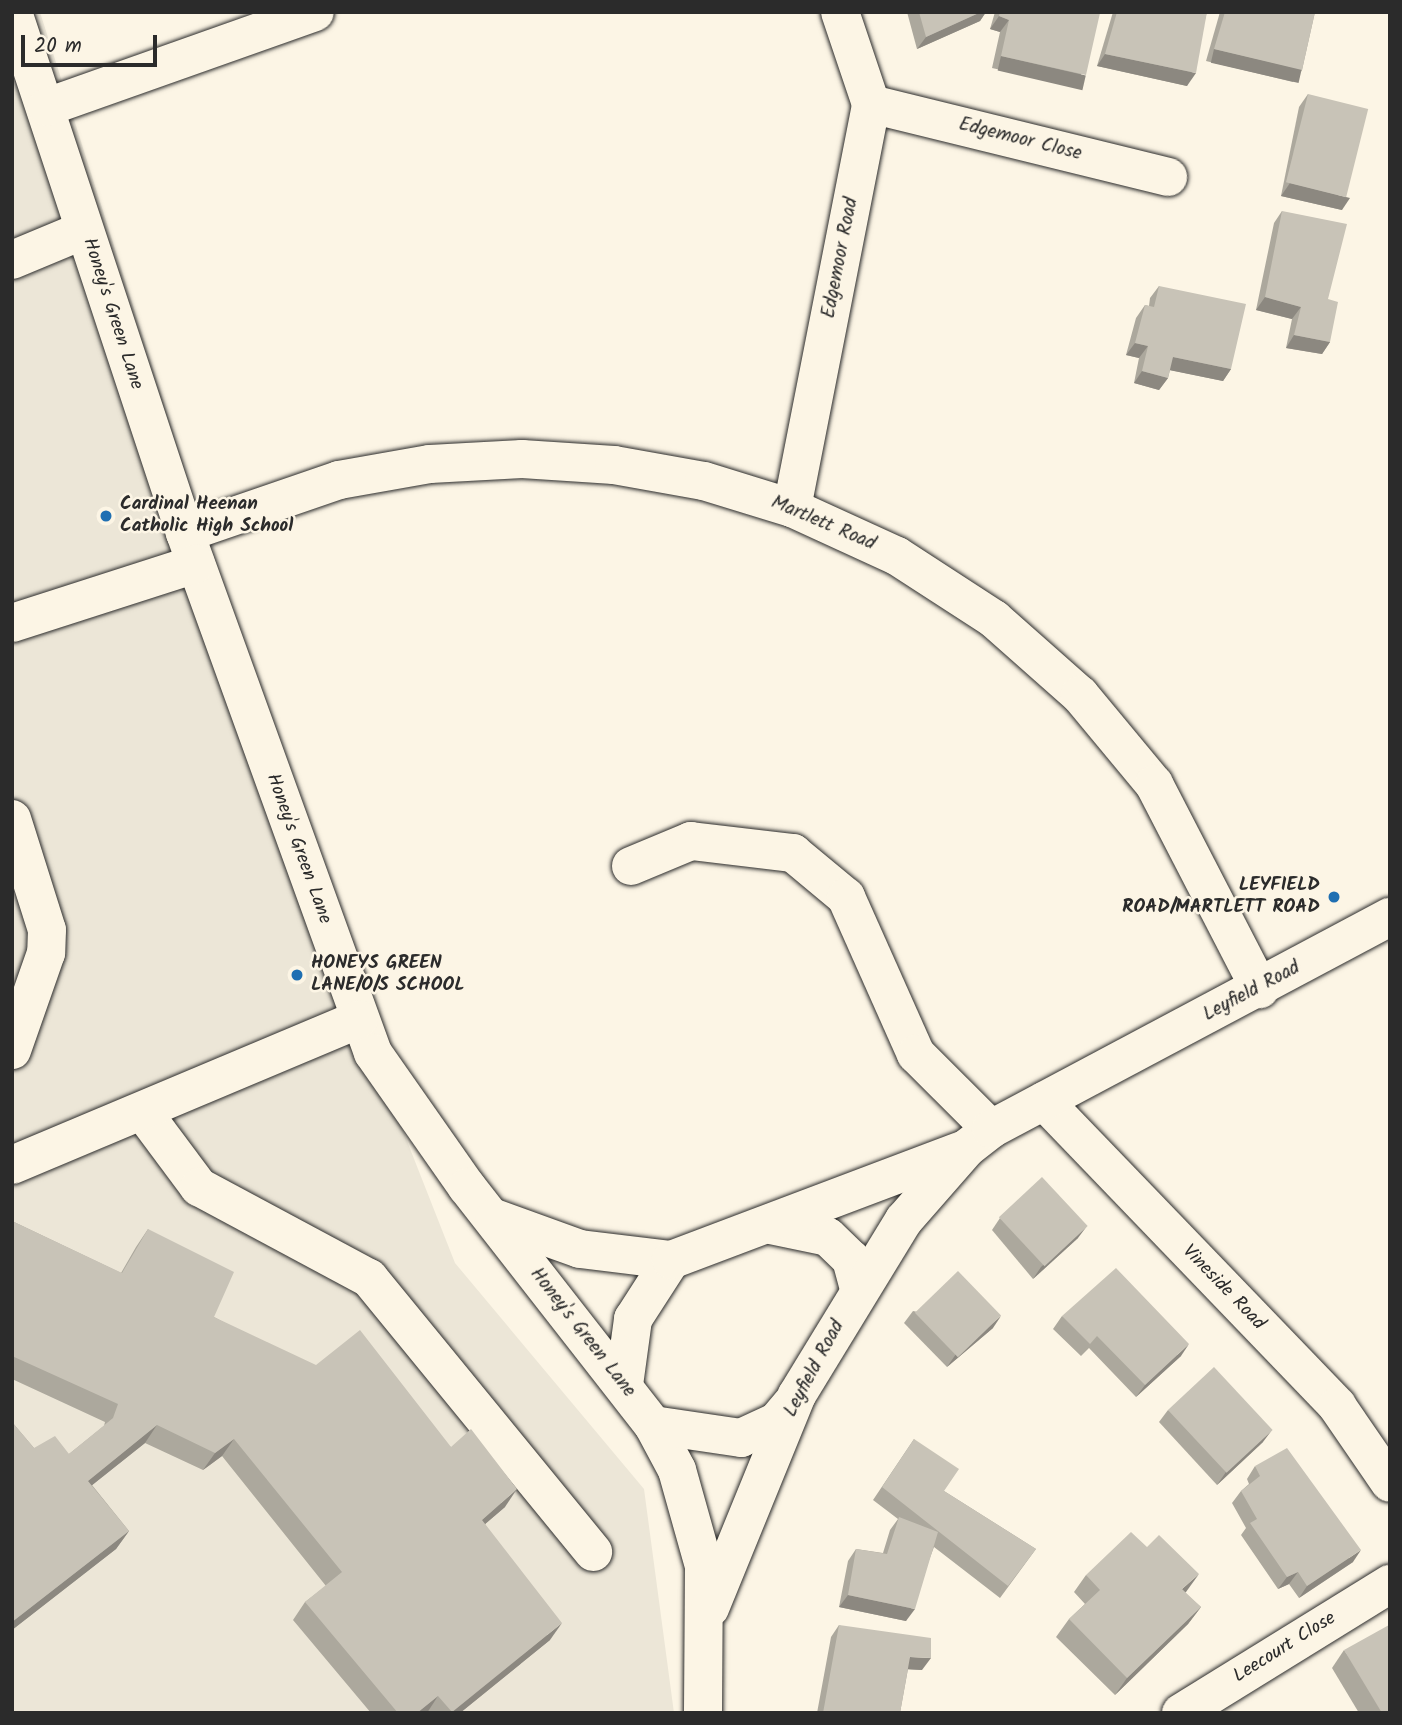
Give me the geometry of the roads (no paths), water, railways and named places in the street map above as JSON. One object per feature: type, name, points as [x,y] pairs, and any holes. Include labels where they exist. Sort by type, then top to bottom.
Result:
[{"type":"street","name":"Honey's Green Lane","points":[[13,12],[47,107],[84,230],[190,548],[359,1019],[382,1070],[492,1218],[653,1425],[694,1517],[706,1616]]},
{"type":"street","points":[[47,107],[315,12]]},
{"type":"street","name":"Edgemoor Road","points":[[792,508],[871,104],[840,12]]},
{"type":"street","name":"Edgemoor Close","points":[[871,104],[1168,177]]},
{"type":"street","points":[[12,260],[84,230]]},
{"type":"street","name":"Martlett Road","points":[[12,623],[190,548],[339,480],[430,464],[522,459],[678,476],[792,508],[897,556],[962,598],[1080,695],[1154,785],[1260,989]]},
{"type":"street","points":[[12,819],[47,930],[46,953],[12,1050]]},
{"type":"street","points":[[631,866],[691,841],[793,853],[846,897],[916,1054],[979,1138]]},
{"type":"street","name":"Leyfield Road","points":[[671,1260],[770,1225],[979,1138],[1390,917]]},
{"type":"street","points":[[12,1165],[359,1019]]},
{"type":"street","name":"Vineside Road","points":[[1044,1101],[1337,1406],[1390,1483]]},
{"type":"street","points":[[143,1112],[199,1187],[369,1278],[593,1552]]},
{"type":"street","name":"Leyfield Road","points":[[706,1616],[797,1395],[859,1289],[904,1220],[979,1138]]},
{"type":"street","points":[[492,1218],[580,1249],[671,1260],[633,1319],[624,1385]]},
{"type":"street","points":[[770,1225],[828,1237],[851,1259],[859,1289]]},
{"type":"street","points":[[653,1425],[741,1438],[777,1421],[797,1395]]},
{"type":"street","name":"Leecourt Close","points":[[1181,1713],[1390,1584]]},
{"type":"street","points":[[703,1713],[706,1616]]},
{"type":"place","name":"Cardinal Heenan Catholic High School","points":[[106,516]]},
{"type":"place","name":"LEYFIELD ROAD/MARTLETT ROAD","points":[[1334,897]]},
{"type":"place","name":"HONEYS GREEN LANE/O/S SCHOOL","points":[[297,975]]}]
